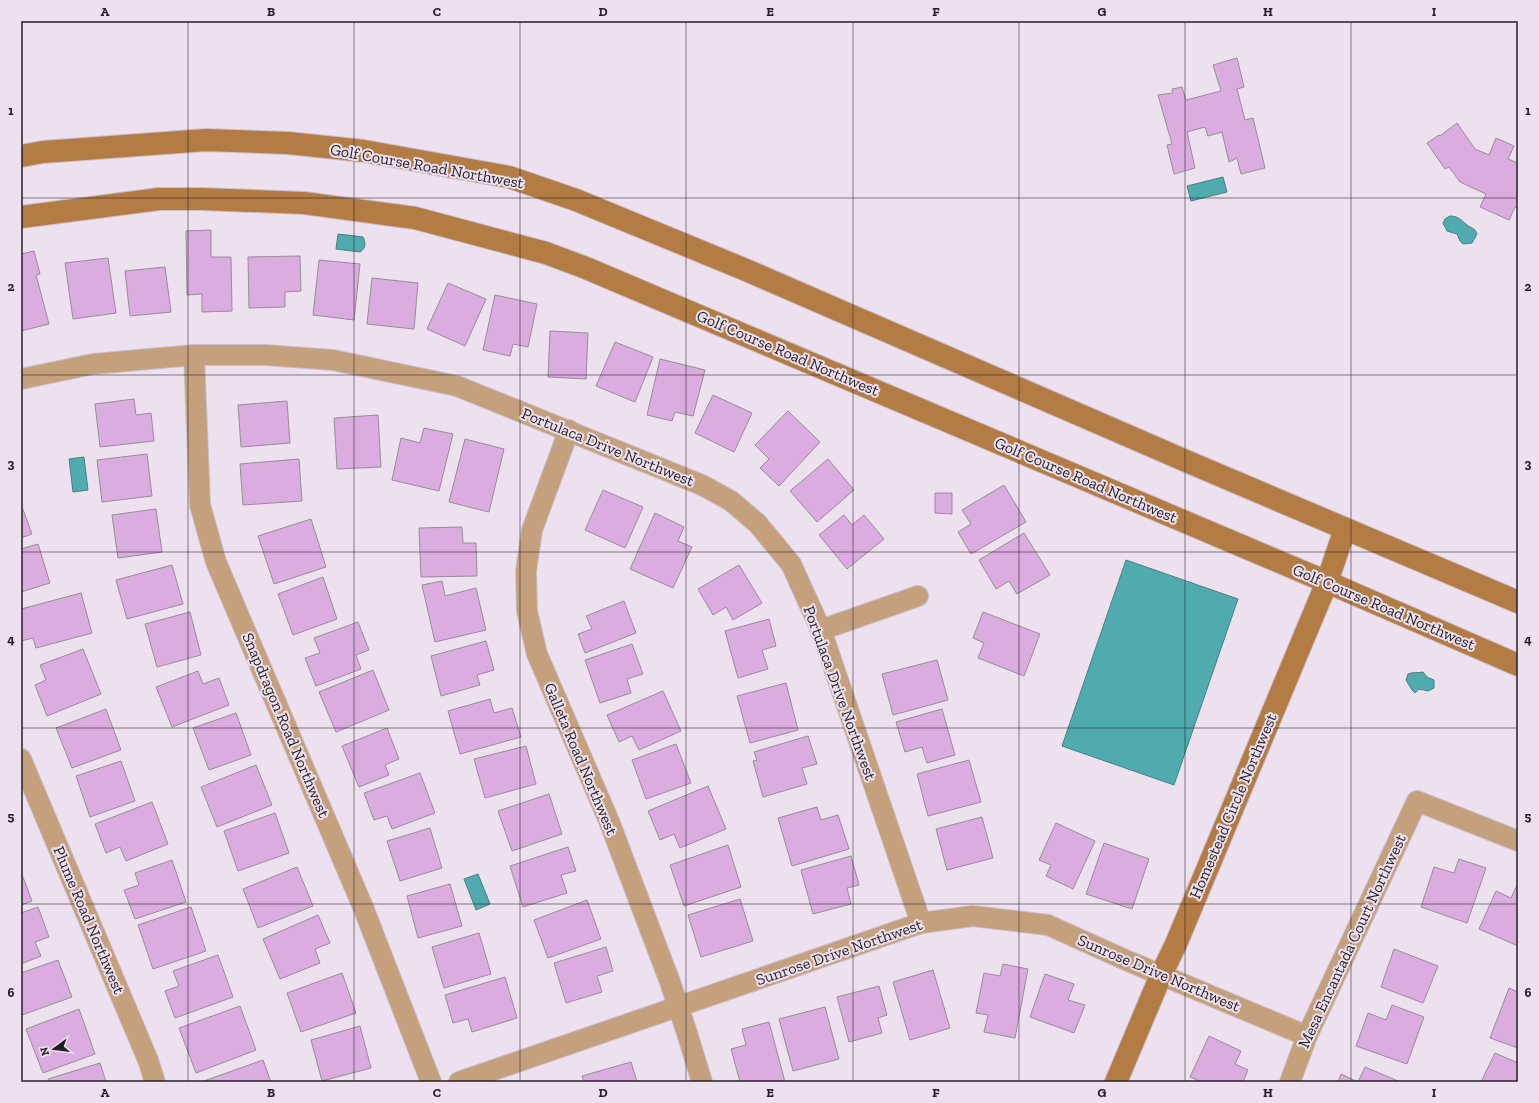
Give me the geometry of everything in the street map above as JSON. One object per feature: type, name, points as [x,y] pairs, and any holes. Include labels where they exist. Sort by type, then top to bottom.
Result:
[{"type":"main road","name":"Golf Course Road Northwest","points":[[21,156],[43,152],[206,140],[288,143],[364,151],[509,177],[576,200],[746,270],[1345,529],[1518,602]]},
{"type":"main road","name":"Golf Course Road Northwest","points":[[21,217],[159,199],[304,203],[415,218],[546,253],[586,268],[1327,582],[1518,665]]},
{"type":"main road","name":"Homestead Circle Northwest","points":[[1116,1082],[1179,936],[1327,582],[1345,529]]},
{"type":"street","name":"Portulaca Drive Northwest","points":[[21,379],[93,364],[194,355],[265,355],[333,360],[457,386],[702,485],[731,500],[757,523],[791,564],[821,630],[921,923]]},
{"type":"street","name":"Snapdragon Road Northwest","points":[[194,355],[200,506],[216,562],[363,907],[431,1082]]},
{"type":"street","name":"Galleta Road Northwest","points":[[569,430],[532,530],[526,571],[528,611],[537,654],[609,821],[678,1007],[702,1082]]},
{"type":"street","points":[[821,630],[918,596]]},
{"type":"street","name":"Plume Road Northwest","points":[[21,759],[156,1082]]},
{"type":"street","name":"Mesa Encantada Court Northwest","points":[[1290,1082],[1307,1036],[1417,801],[1518,841]]},
{"type":"street","name":"Sunrose Drive Northwest","points":[[459,1082],[921,923],[973,916],[1048,926],[1307,1036]]},
{"type":"water","points":[[1223,177],[1227,192],[1191,201],[1187,186]]},
{"type":"water","points":[[1450,216],[1461,220],[1475,230],[1477,234],[1472,243],[1463,244],[1457,234],[1447,231],[1443,223],[1445,219]]},
{"type":"water","points":[[338,234],[363,237],[365,243],[364,247],[360,252],[336,249]]},
{"type":"water","points":[[84,457],[88,490],[73,492],[69,459]]},
{"type":"water","points":[[1126,560],[1238,599],[1174,785],[1062,746]]},
{"type":"water","points":[[1423,672],[1427,677],[1434,680],[1434,688],[1428,691],[1419,689],[1415,693],[1406,680],[1408,674]]},
{"type":"water","points":[[478,874],[490,904],[476,910],[464,879]]},
{"type":"building","points":[[1237,58],[1244,87],[1237,89],[1245,120],[1253,118],[1265,168],[1241,174],[1237,158],[1229,162],[1222,132],[1208,136],[1205,127],[1187,132],[1195,168],[1174,174],[1167,145],[1172,144],[1158,95],[1173,93],[1172,89],[1182,87],[1186,100],[1221,91],[1213,65]]},
{"type":"building","points":[[1457,123],[1475,149],[1489,155],[1496,138],[1514,146],[1508,159],[1518,163],[1518,208],[1515,207],[1509,220],[1480,207],[1486,194],[1460,182],[1449,167],[1445,169],[1427,143],[1439,135],[1440,136]]},
{"type":"building","points":[[211,230],[211,257],[231,257],[232,311],[202,312],[202,294],[187,295],[186,231]]},
{"type":"building","points":[[34,251],[40,274],[36,275],[49,324],[21,331],[21,254]]},
{"type":"building","points":[[300,256],[301,291],[285,292],[285,307],[249,308],[248,257]]},
{"type":"building","points":[[108,258],[116,313],[73,319],[65,263]]},
{"type":"building","points":[[319,260],[360,264],[354,320],[313,315]]},
{"type":"building","points":[[165,267],[171,312],[130,316],[125,271]]},
{"type":"building","points":[[372,278],[418,283],[414,329],[367,324]]},
{"type":"building","points":[[448,283],[486,299],[465,346],[427,329]]},
{"type":"building","points":[[495,295],[537,304],[528,347],[513,344],[510,356],[483,350]]},
{"type":"building","points":[[550,331],[588,333],[586,379],[548,377]]},
{"type":"building","points":[[615,342],[653,357],[635,402],[596,386]]},
{"type":"building","points":[[660,359],[705,370],[693,416],[675,412],[672,421],[647,415]]},
{"type":"building","points":[[713,395],[752,413],[734,452],[695,433]]},
{"type":"building","points":[[134,399],[136,415],[151,413],[154,441],[100,447],[95,404]]},
{"type":"building","points":[[287,401],[290,443],[241,447],[238,405]]},
{"type":"building","points":[[788,411],[820,442],[779,486],[760,468],[769,459],[755,445]]},
{"type":"building","points":[[378,415],[381,467],[337,469],[334,418]]},
{"type":"building","points":[[424,428],[453,434],[439,491],[392,480],[401,438],[420,443]]},
{"type":"building","points":[[465,439],[504,449],[489,512],[449,502]]},
{"type":"building","points":[[147,454],[152,496],[102,502],[97,460]]},
{"type":"building","points":[[299,459],[302,501],[243,505],[240,464]]},
{"type":"building","points":[[828,459],[854,490],[817,522],[790,491]]},
{"type":"building","points":[[1004,485],[1026,522],[971,554],[958,532],[971,524],[962,510]]},
{"type":"building","points":[[603,490],[643,507],[625,548],[585,530]]},
{"type":"building","points":[[935,493],[952,493],[952,514],[935,513]]},
{"type":"building","points":[[21,504],[32,534],[21,538]]},
{"type":"building","points":[[156,509],[162,552],[118,558],[112,515]]},
{"type":"building","points":[[655,513],[684,527],[678,541],[692,547],[673,588],[630,569]]},
{"type":"building","points":[[844,515],[852,525],[864,515],[884,539],[847,569],[819,535]]},
{"type":"building","points":[[311,519],[326,567],[274,584],[258,536]]},
{"type":"building","points":[[462,527],[463,543],[476,543],[477,576],[421,577],[419,528]]},
{"type":"building","points":[[1024,533],[1050,575],[1017,594],[1009,581],[996,589],[979,560]]},
{"type":"building","points":[[38,544],[50,583],[21,592],[21,549]]},
{"type":"building","points":[[172,565],[183,604],[127,619],[116,580]]},
{"type":"building","points":[[739,565],[762,603],[733,620],[726,607],[713,615],[698,589]]},
{"type":"building","points":[[323,577],[337,619],[293,635],[278,594]]},
{"type":"building","points":[[442,581],[445,596],[476,588],[486,630],[435,642],[422,585]]},
{"type":"building","points":[[81,593],[92,633],[36,648],[33,638],[21,641],[21,609]]},
{"type":"building","points":[[624,601],[636,633],[585,653],[578,634],[592,629],[586,616]]},
{"type":"building","points":[[190,612],[201,655],[157,667],[145,624]]},
{"type":"building","points":[[983,612],[1040,634],[1024,676],[978,658],[984,643],[973,638]]},
{"type":"building","points":[[769,619],[776,646],[762,650],[768,669],[738,678],[725,631]]},
{"type":"building","points":[[358,622],[369,650],[356,655],[361,669],[316,686],[305,658],[320,653],[314,638]]},
{"type":"building","points":[[486,641],[494,670],[477,675],[480,685],[441,696],[431,656]]},
{"type":"building","points":[[632,644],[643,674],[627,679],[631,693],[600,703],[585,660]]},
{"type":"building","points":[[83,649],[101,694],[47,716],[35,685],[46,680],[40,665]]},
{"type":"building","points":[[937,660],[948,700],[893,715],[882,674]]},
{"type":"building","points":[[373,670],[389,710],[336,732],[319,692]]},
{"type":"building","points":[[198,671],[203,684],[219,678],[229,705],[172,727],[156,687]]},
{"type":"building","points":[[786,683],[798,730],[750,743],[737,696]]},
{"type":"building","points":[[663,691],[681,731],[639,750],[632,736],[619,742],[607,715]]},
{"type":"building","points":[[490,699],[494,713],[512,708],[521,737],[460,754],[448,711]]},
{"type":"building","points":[[106,709],[121,750],[72,768],[56,728]]},
{"type":"building","points":[[942,709],[955,755],[927,763],[922,747],[905,752],[896,722]]},
{"type":"building","points":[[236,713],[251,755],[209,770],[193,728]]},
{"type":"building","points":[[387,728],[399,759],[385,765],[389,775],[359,787],[342,746]]},
{"type":"building","points":[[808,736],[817,764],[802,768],[807,784],[763,797],[753,761],[757,760],[754,752]]},
{"type":"building","points":[[676,744],[691,783],[646,799],[632,760]]},
{"type":"building","points":[[526,746],[536,784],[485,798],[474,759]]},
{"type":"building","points":[[969,760],[981,802],[928,816],[917,774]]},
{"type":"building","points":[[121,761],[135,801],[90,817],[76,776]]},
{"type":"building","points":[[256,765],[272,805],[217,827],[201,787]]},
{"type":"building","points":[[420,773],[435,813],[392,829],[387,816],[374,820],[364,793]]},
{"type":"building","points":[[708,786],[726,829],[680,848],[674,834],[660,840],[648,811]]},
{"type":"building","points":[[549,794],[562,834],[512,851],[498,811]]},
{"type":"building","points":[[152,802],[168,844],[126,861],[120,847],[106,853],[95,824]]},
{"type":"building","points":[[817,807],[821,820],[838,815],[849,849],[792,866],[778,818]]},
{"type":"building","points":[[275,813],[289,853],[238,871],[224,831]]},
{"type":"building","points":[[982,817],[993,858],[947,870],[936,829]]},
{"type":"building","points":[[1056,823],[1095,841],[1073,889],[1046,876],[1051,865],[1039,860]]},
{"type":"building","points":[[430,828],[442,868],[400,881],[387,841]]},
{"type":"building","points":[[1104,843],[1149,859],[1132,909],[1086,894]]},
{"type":"building","points":[[728,845],[741,887],[684,906],[670,865]]},
{"type":"building","points":[[568,847],[576,871],[561,875],[567,893],[523,907],[510,866]]},
{"type":"building","points":[[851,856],[859,885],[847,888],[851,904],[813,914],[801,870]]},
{"type":"building","points":[[1459,859],[1486,868],[1467,923],[1421,907],[1434,867],[1454,873]]},
{"type":"building","points":[[172,860],[186,902],[135,919],[124,890],[139,885],[135,873]]},
{"type":"building","points":[[297,867],[313,906],[258,928],[243,889]]},
{"type":"building","points":[[21,872],[32,901],[21,905]]},
{"type":"building","points":[[1518,883],[1518,946],[1479,929],[1496,891],[1511,898]]},
{"type":"building","points":[[450,884],[462,926],[418,938],[407,896]]},
{"type":"building","points":[[740,899],[753,941],[701,957],[688,915]]},
{"type":"building","points":[[587,900],[601,939],[548,958],[534,920]]},
{"type":"building","points":[[38,907],[49,937],[35,942],[41,956],[21,964],[21,913]]},
{"type":"building","points":[[191,907],[206,951],[153,969],[138,925]]},
{"type":"building","points":[[318,915],[330,943],[315,949],[320,963],[280,979],[263,939]]},
{"type":"building","points":[[479,933],[491,974],[444,988],[432,947]]},
{"type":"building","points":[[606,947],[613,971],[597,976],[602,992],[566,1003],[554,963]]},
{"type":"building","points":[[1394,949],[1438,966],[1423,1003],[1381,987]]},
{"type":"building","points":[[218,955],[233,997],[175,1018],[165,991],[179,986],[173,971]]},
{"type":"building","points":[[58,960],[72,997],[22,1015],[21,973]]},
{"type":"building","points":[[1003,964],[1028,969],[1015,1038],[984,1032],[988,1015],[976,1013],[984,973],[1000,976]]},
{"type":"building","points":[[933,970],[950,1028],[910,1040],[893,982]]},
{"type":"building","points":[[342,973],[356,1013],[301,1032],[287,993]]},
{"type":"building","points":[[1045,974],[1074,984],[1068,1000],[1085,1005],[1074,1033],[1030,1017]]},
{"type":"building","points":[[505,977],[517,1018],[472,1032],[468,1019],[453,1023],[445,995]]},
{"type":"building","points":[[879,986],[887,1015],[878,1018],[882,1033],[849,1042],[837,997]]},
{"type":"building","points":[[1509,988],[1518,992],[1518,1048],[1490,1038]]},
{"type":"building","points":[[1392,1005],[1424,1017],[1407,1064],[1356,1046],[1368,1013],[1386,1020]]},
{"type":"building","points":[[240,1006],[256,1050],[196,1073],[179,1028]]},
{"type":"building","points":[[825,1007],[839,1059],[793,1071],[779,1019]]},
{"type":"building","points":[[79,1009],[95,1054],[43,1073],[26,1029]]},
{"type":"building","points":[[769,1022],[785,1082],[740,1082],[731,1049],[746,1045],[742,1029]]},
{"type":"building","points":[[360,1026],[371,1068],[322,1081],[311,1040]]},
{"type":"building","points":[[1209,1036],[1241,1051],[1235,1064],[1248,1070],[1243,1082],[1202,1082],[1190,1077]]},
{"type":"building","points":[[1495,1053],[1518,1063],[1518,1082],[1481,1082]]},
{"type":"building","points":[[263,1060],[271,1082],[201,1082]]},
{"type":"building","points":[[631,1062],[637,1082],[584,1082],[582,1076]]},
{"type":"building","points":[[100,1063],[106,1082],[49,1082],[48,1079]]},
{"type":"building","points":[[1365,1067],[1398,1081],[1397,1082],[1358,1082]]},
{"type":"building","points":[[1341,1074],[1358,1082],[1338,1082]]}]
